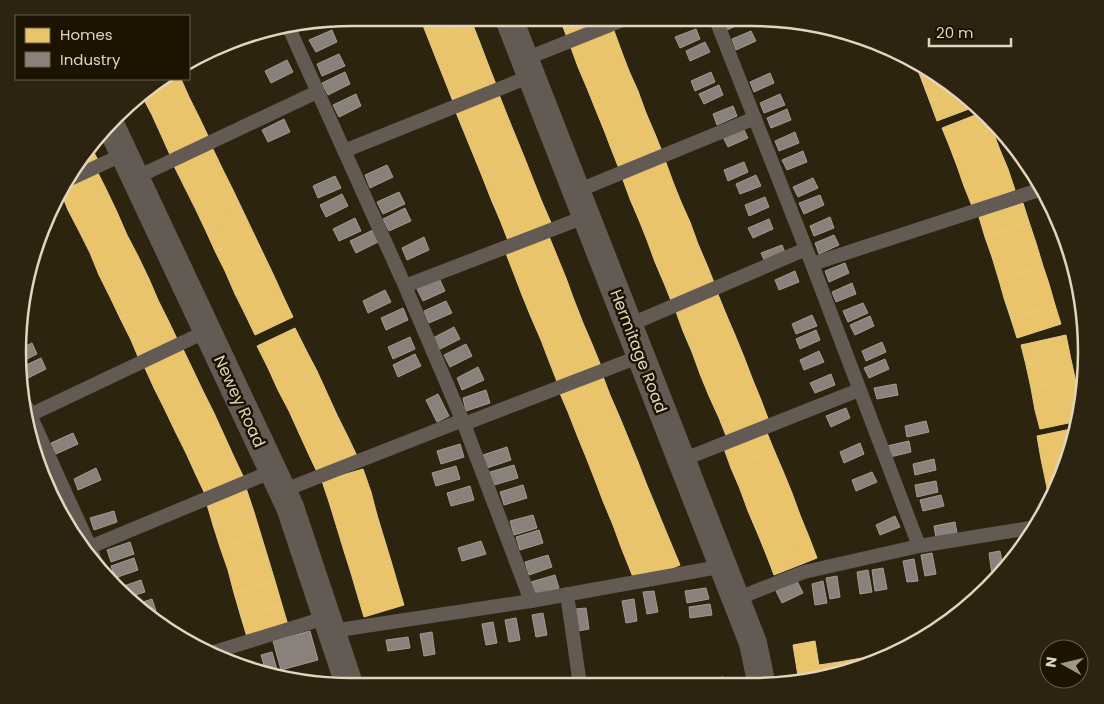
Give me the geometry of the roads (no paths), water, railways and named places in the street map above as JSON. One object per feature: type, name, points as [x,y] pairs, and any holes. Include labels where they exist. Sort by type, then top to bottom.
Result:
[{"type":"street","name":"Hermitage Road","points":[[512,26],[724,566],[753,643],[760,678]]},
{"type":"street","name":"Newey Road","points":[[113,131],[290,507],[347,678]]},
{"type":"lane","points":[[344,151],[528,67],[611,26]]},
{"type":"lane","points":[[718,26],[812,264],[919,546]]},
{"type":"lane","points":[[290,33],[405,286],[464,422],[531,601]]},
{"type":"lane","points":[[77,177],[129,166],[316,92]]},
{"type":"lane","points":[[577,191],[755,118]]},
{"type":"lane","points":[[812,264],[1035,191]]},
{"type":"lane","points":[[405,286],[587,216]]},
{"type":"lane","points":[[629,325],[806,250]]},
{"type":"lane","points":[[32,409],[207,331]]},
{"type":"lane","points":[[91,547],[278,481],[464,422],[641,356]]},
{"type":"lane","points":[[682,460],[859,390]]},
{"type":"lane","points":[[36,431],[68,511],[83,536]]},
{"type":"lane","points":[[736,599],[804,572],[919,546],[1026,529]]},
{"type":"lane","points":[[221,650],[330,624],[531,601],[724,566]]},
{"type":"lane","points":[[567,594],[579,678]]}]
